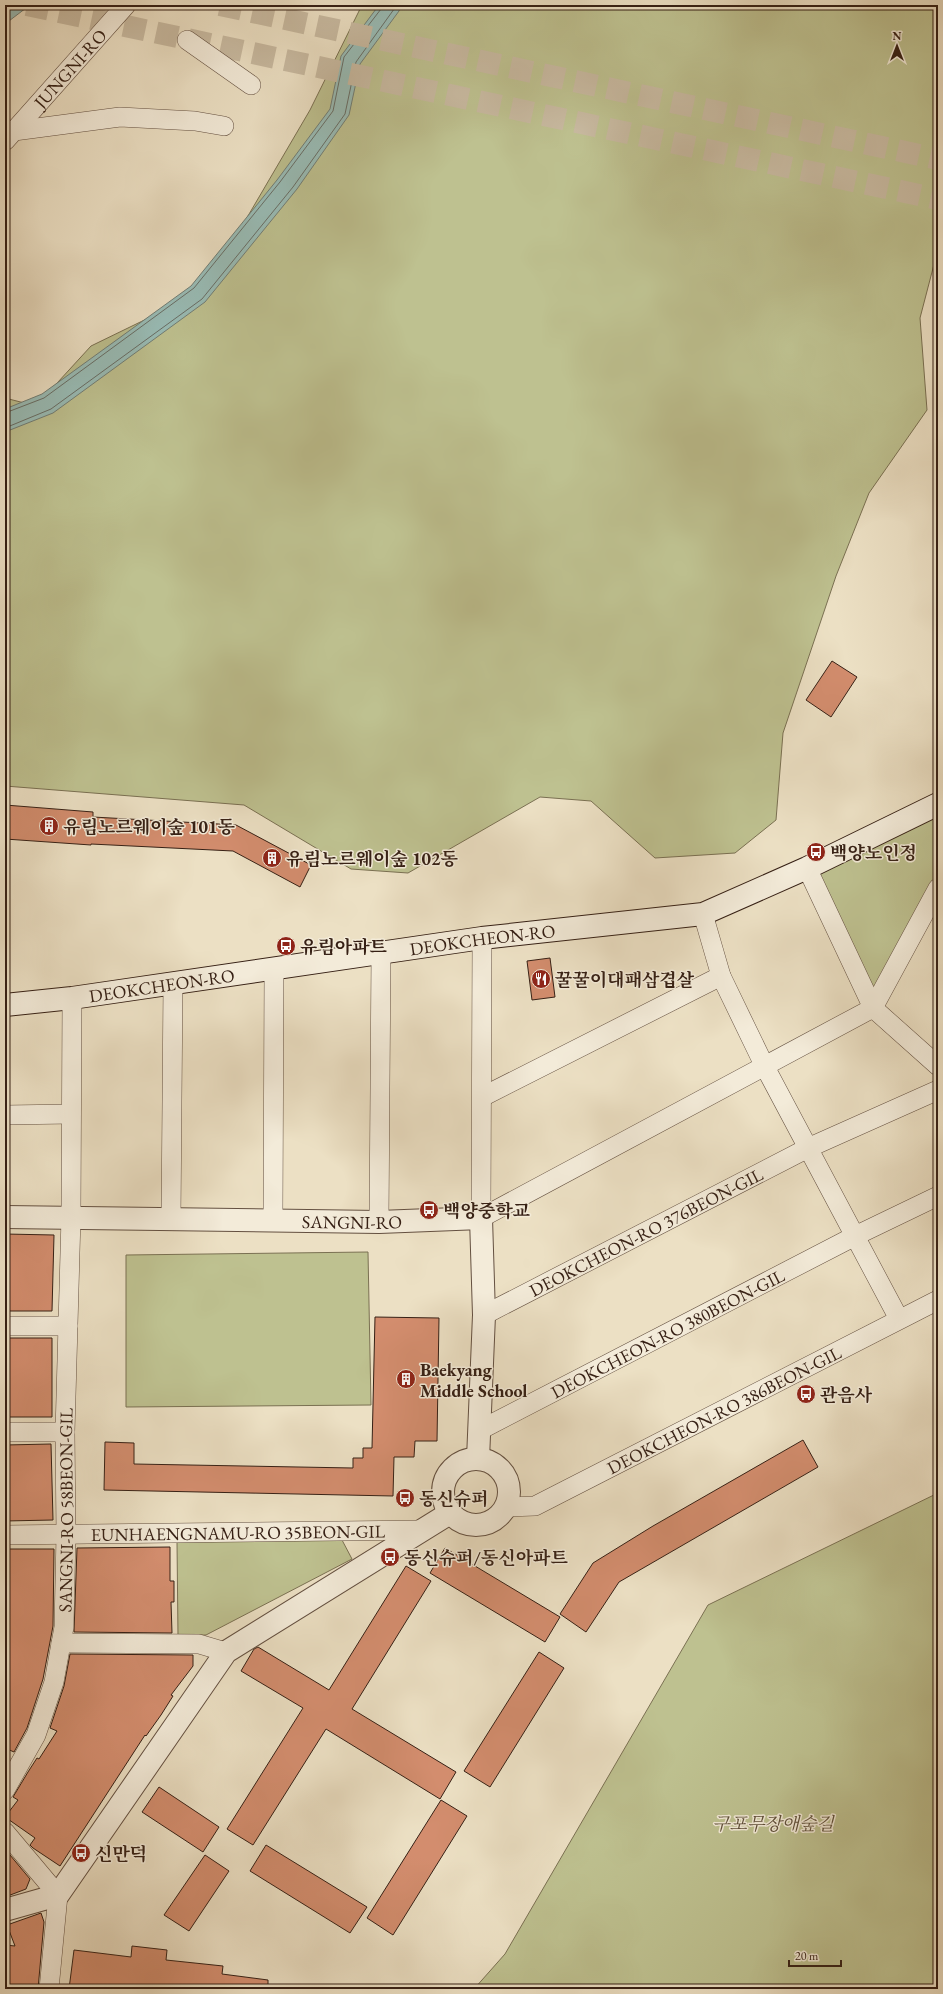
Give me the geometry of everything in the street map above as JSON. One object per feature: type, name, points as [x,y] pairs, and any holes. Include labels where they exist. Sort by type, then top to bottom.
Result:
[{"type":"street","name":"JUNGNI-RO","points":[[8,135],[126,5]]},
{"type":"street","points":[[187,40],[251,84]]},
{"type":"street","points":[[8,135],[120,117],[195,121],[224,126]]},
{"type":"street","name":"DEOKCHEON-RO","points":[[5,1005],[72,998],[274,970],[482,938],[702,914],[807,868],[938,804]]},
{"type":"street","points":[[807,868],[873,1008],[938,1066]]},
{"type":"street","points":[[481,1218],[766,1067],[873,1008],[938,888]]},
{"type":"street","points":[[702,914],[721,976],[766,1067],[899,1320]]},
{"type":"street","points":[[478,1459],[484,1315],[481,1218],[482,938]]},
{"type":"street","points":[[378,1222],[381,953]]},
{"type":"street","points":[[273,1221],[274,970]]},
{"type":"street","points":[[482,1097],[721,976]]},
{"type":"street","points":[[171,1219],[173,984]]},
{"type":"street","name":"SANGNI-RO 58BEON-GIL","points":[[5,1790],[36,1735],[54,1682],[64,1627],[66,1535],[65,1432],[71,1217],[72,998]]},
{"type":"street","name":"DEOKCHEON-RO 376BEON-GIL","points":[[484,1315],[808,1148],[938,1090]]},
{"type":"street","points":[[5,1114],[71,1114]]},
{"type":"street","name":"DEOKCHEON-RO 380BEON-GIL","points":[[480,1430],[855,1236],[938,1196]]},
{"type":"street","name":"SANGNI-RO","points":[[5,1217],[378,1222],[481,1218]]},
{"type":"street","name":"DEOKCHEON-RO 386BEON-GIL","points":[[506,1507],[535,1506],[938,1300]]},
{"type":"street","points":[[5,1326],[68,1326]]},
{"type":"street","points":[[5,1432],[65,1432]]},
{"type":"street","points":[[478,1459],[489,1461],[498,1467],[505,1476],[509,1491],[506,1507],[500,1516],[490,1522],[480,1525],[469,1525],[459,1520],[450,1513],[445,1504],[443,1493],[444,1482],[449,1472],[457,1465],[467,1460],[478,1459]]},
{"type":"street","points":[[49,1989],[58,1895],[226,1652],[450,1513]]},
{"type":"street","name":"EUNHAENGNAMU-RO 35BEON-GIL","points":[[5,1535],[423,1530]]},
{"type":"street","points":[[61,1643],[199,1644],[226,1652]]},
{"type":"street","points":[[5,1832],[58,1895]]},
{"type":"street","points":[[5,1910],[58,1895]]},
{"type":"green space","points":[[362,5],[938,5],[938,249],[920,318],[927,410],[869,493],[836,576],[783,733],[776,820],[735,853],[655,858],[591,801],[540,797],[408,873],[351,869],[244,805],[5,786],[5,398],[36,406],[91,346],[204,291],[310,110]]},
{"type":"green space","points":[[938,809],[938,873],[936,888],[875,1000],[814,870]]},
{"type":"green space","points":[[368,1252],[371,1405],[126,1407],[126,1255]]},
{"type":"green space","name":"구포무장애숲길","points":[[938,1493],[938,1989],[474,1989],[505,1954],[708,1605]]},
{"type":"green space","points":[[342,1540],[352,1559],[206,1635],[178,1636],[177,1542]]},
{"type":"water","points":[[5,5],[30,5],[5,24]]},
{"type":"water","points":[[379,5],[401,5],[399,11],[360,64],[349,115],[297,189],[205,302],[53,413],[5,432],[5,409],[42,394],[191,286],[277,180],[330,109],[341,56]]},
{"type":"building","points":[[832,661],[857,677],[831,717],[806,700]]},
{"type":"building","name":"유림노르웨이숲 102동","points":[[5,805],[93,812],[93,817],[236,825],[311,865],[300,887],[233,851],[91,845],[5,839]]},
{"type":"building","name":"꿀꿀이대패삼겹살","points":[[550,958],[555,997],[532,1000],[527,961]]},
{"type":"building","points":[[5,1234],[54,1235],[52,1311],[5,1311]]},
{"type":"building","name":"Baekyang Middle School","points":[[375,1317],[439,1318],[437,1441],[415,1441],[414,1457],[394,1457],[393,1496],[104,1490],[105,1442],[134,1443],[134,1464],[353,1468],[353,1458],[363,1458],[363,1448],[372,1448]]},
{"type":"building","points":[[5,1338],[52,1338],[52,1417],[5,1417]]},
{"type":"building","points":[[803,1440],[818,1467],[619,1582],[586,1632],[560,1614],[593,1563],[653,1526]]},
{"type":"building","points":[[51,1444],[53,1520],[5,1521],[5,1445]]},
{"type":"building","points":[[170,1547],[170,1581],[174,1581],[174,1602],[171,1602],[172,1633],[74,1632],[77,1548]]},
{"type":"building","points":[[445,1548],[560,1617],[545,1642],[430,1573]]},
{"type":"building","points":[[5,1549],[54,1549],[53,1626],[43,1679],[27,1728],[14,1752],[5,1748],[5,1672],[9,1657],[5,1657]]},
{"type":"building","points":[[406,1566],[431,1581],[352,1709],[456,1772],[440,1799],[326,1729],[253,1845],[227,1829],[303,1708],[241,1671],[254,1649],[258,1647],[329,1690]]},
{"type":"building","points":[[539,1652],[564,1668],[490,1787],[464,1771]]},
{"type":"building","points":[[70,1654],[193,1655],[193,1666],[171,1695],[173,1696],[161,1715],[146,1736],[145,1735],[60,1866],[33,1848],[30,1845],[35,1838],[5,1817],[18,1800],[13,1797],[28,1772],[37,1758],[39,1759],[57,1731],[50,1728],[64,1686]]},
{"type":"building","points":[[159,1787],[219,1827],[203,1852],[142,1812]]},
{"type":"building","points":[[441,1800],[467,1816],[393,1935],[367,1918]]},
{"type":"building","points":[[266,1845],[367,1907],[350,1933],[250,1871]]},
{"type":"building","points":[[5,1849],[30,1879],[26,1889],[5,1897]]},
{"type":"building","points":[[205,1855],[229,1871],[189,1931],[164,1915]]},
{"type":"building","points":[[41,1913],[44,1922],[38,1989],[5,1989],[5,1945],[15,1946],[7,1925]]},
{"type":"building","points":[[132,1946],[167,1950],[166,1960],[223,1966],[222,1974],[268,1980],[268,1989],[69,1989],[74,1950],[131,1957]]},
{"type":"tunnel","points":[[27,5],[938,199]]},
{"type":"tunnel","points":[[220,5],[938,159]]},
{"type":"place","name":"유림노르웨이숲 101동","points":[[49,826]]},
{"type":"place","name":"백양노인정","points":[[816,852]]},
{"type":"place","name":"유림노르웨이숲 102동","points":[[272,858]]},
{"type":"place","name":"유림아파트","points":[[286,946]]},
{"type":"place","name":"꿀꿀이대패삼겹살","points":[[541,979]]},
{"type":"place","name":"백양중학교","points":[[429,1210]]},
{"type":"place","name":"Baekyang Middle School","points":[[406,1379]]},
{"type":"place","name":"관음사","points":[[806,1394]]},
{"type":"place","name":"동신슈퍼","points":[[405,1498]]},
{"type":"place","name":"동신슈퍼/동신아파트","points":[[390,1557]]},
{"type":"place","name":"신만덕","points":[[81,1853]]}]
